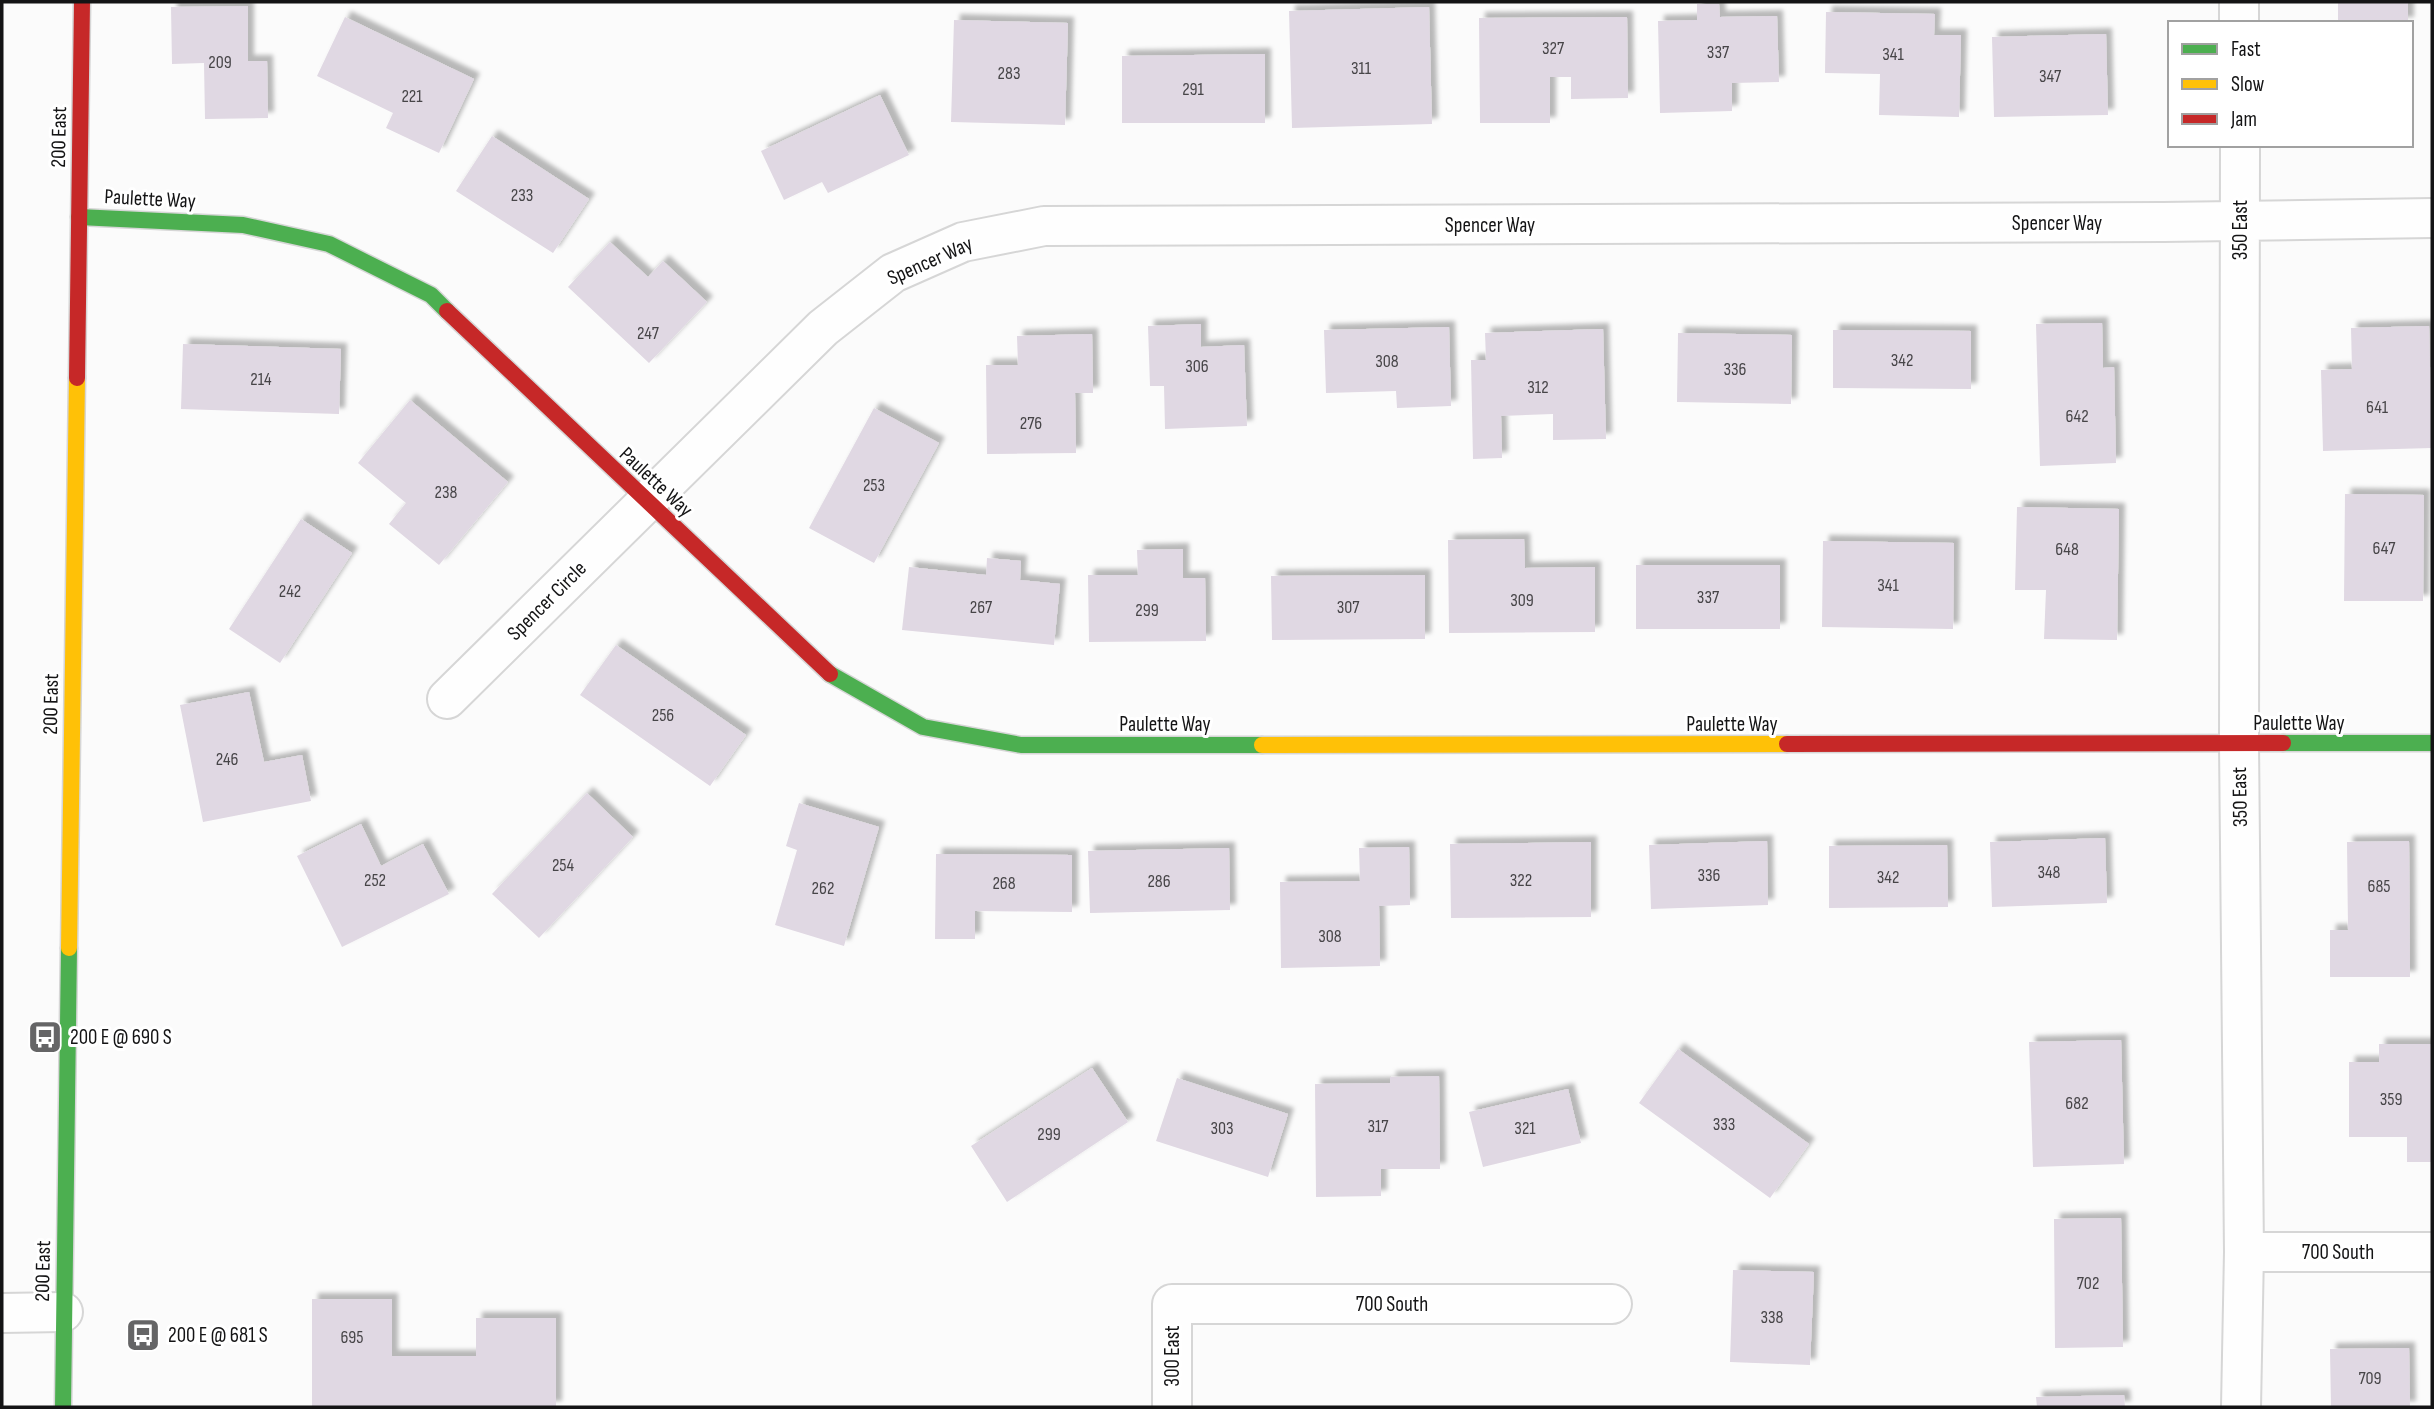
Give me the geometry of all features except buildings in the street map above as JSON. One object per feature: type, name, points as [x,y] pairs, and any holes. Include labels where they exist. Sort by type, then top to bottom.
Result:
[{"type":"street","name":"200 East","points":[[63,1407],[82,2]]},
{"type":"street","points":[[2239,2],[2239,21]]},
{"type":"street","name":"350 East","points":[[2240,147],[2239,744],[2244,1252],[2241,1407]]},
{"type":"street","name":"Paulette Way","points":[[79,217],[243,225],[329,244],[430,295],[833,677],[923,727],[1021,745],[2432,743]]},
{"type":"street","name":"Spencer Way","points":[[647,502],[823,328],[893,273],[963,242],[1044,226],[2240,222],[2432,218]]},
{"type":"street","name":"Spencer Circle","points":[[447,699],[647,502]]},
{"type":"street","name":"700 South","points":[[2244,1252],[2432,1252]]},
{"type":"street","name":"700 South","points":[[1172,1304],[1612,1304]]},
{"type":"street","name":"300 East","points":[[1172,1304],[1172,1407]]},
{"type":"street","points":[[2,1313],[63,1312]]},
{"type":"traffic: fast","points":[[79,217],[243,225],[329,244],[431,295],[447,311]]},
{"type":"traffic: fast","points":[[830,674],[923,727],[1021,745],[1262,745]]},
{"type":"traffic: fast","points":[[2283,743],[2432,743]]},
{"type":"traffic: fast","points":[[63,1407],[69,948]]},
{"type":"traffic: slow","points":[[69,948],[77,378]]},
{"type":"traffic: slow","points":[[1262,745],[1787,744]]},
{"type":"traffic: jam","points":[[77,378],[82,2]]},
{"type":"traffic: jam","points":[[447,311],[830,674]]},
{"type":"traffic: jam","points":[[1787,744],[2283,743]]},
{"type":"place","name":"200 E @ 690 S","points":[[45,1037]]},
{"type":"place","name":"200 E @ 681 S","points":[[143,1335]]}]
